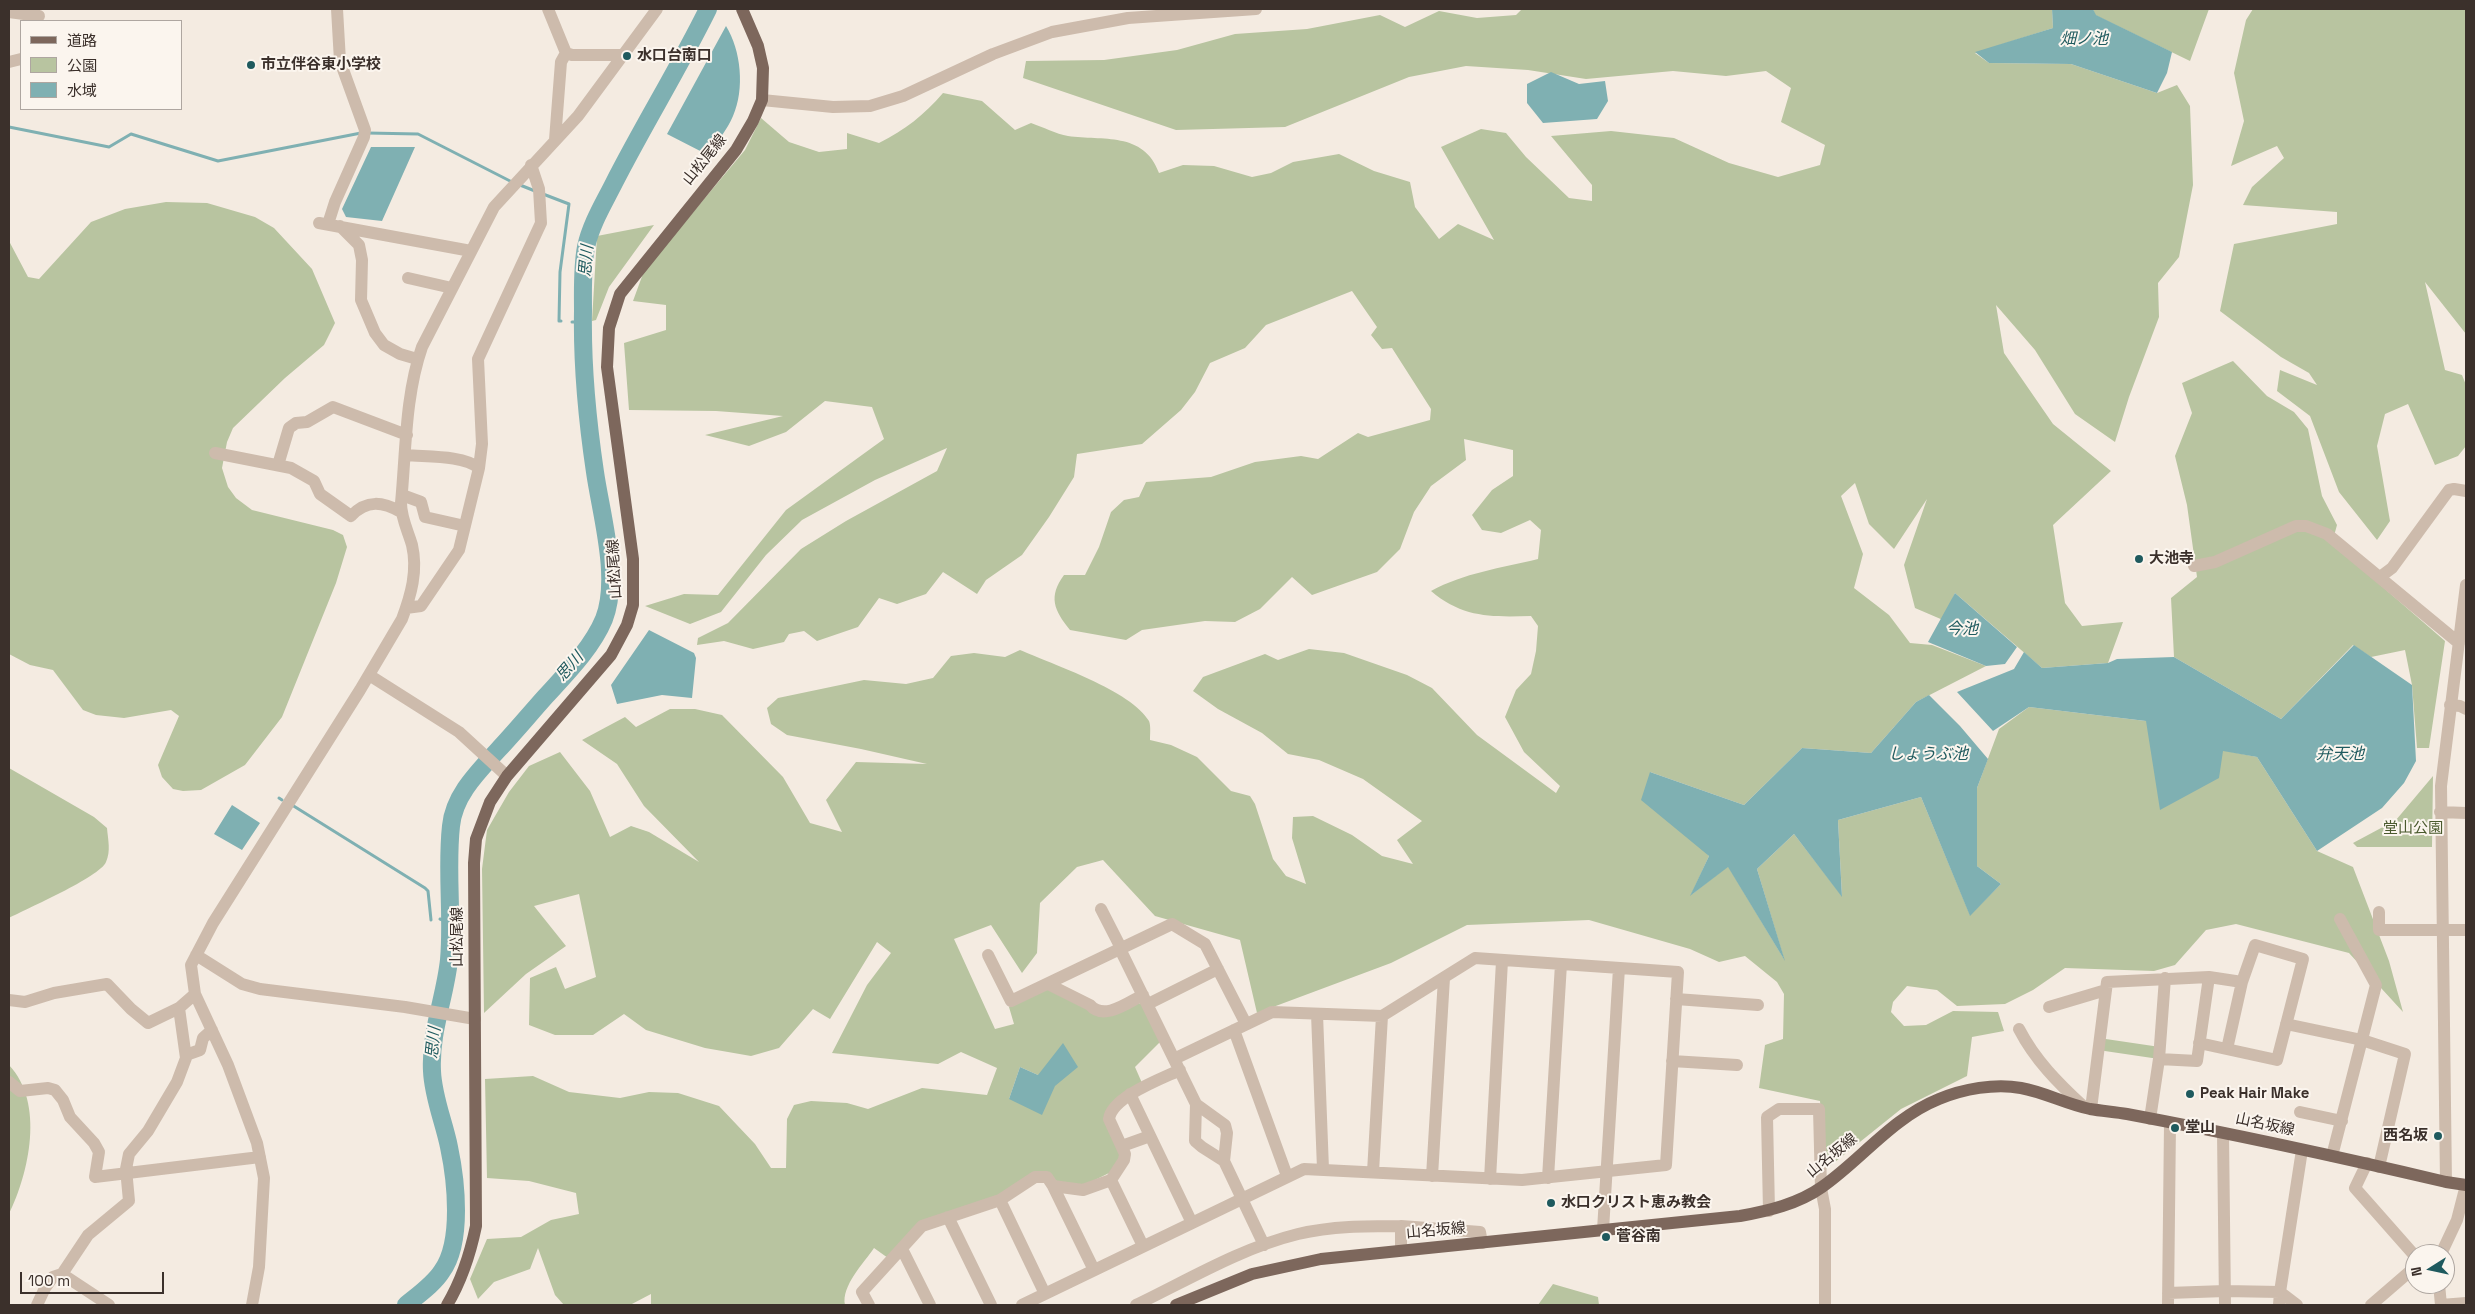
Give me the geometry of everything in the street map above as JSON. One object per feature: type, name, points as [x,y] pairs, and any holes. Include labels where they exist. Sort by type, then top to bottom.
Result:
[{"type":"main road","name":"山松尾線","points":[[447,1305],[461,1282],[470,1256],[476,1226],[474,863],[476,840],[502,771],[611,655],[627,625],[633,605],[633,559],[607,367],[609,328],[620,294],[736,150],[753,121],[762,100],[764,68],[758,46],[742,9]]},
{"type":"main road","name":"山名坂線","points":[[1176,1305],[1228,1283],[1279,1267],[1321,1259],[1769,1211],[1794,1202],[1821,1188],[1900,1120],[1939,1098],[1966,1090],[1995,1086],[2020,1088],[2087,1108],[2223,1133],[2466,1185]]},
{"type":"street","points":[[329,225],[335,202],[365,134],[340,61],[337,9]]},
{"type":"street","points":[[548,9],[566,53],[572,55],[623,55]]},
{"type":"street","points":[[252,1305],[258,1267],[264,1178],[257,1143],[228,1065],[195,994],[190,965],[402,619],[414,578],[414,559],[401,512],[411,393],[417,359],[494,207],[530,165],[578,116],[657,9]]},
{"type":"street","points":[[762,100],[833,107],[870,106],[903,96],[993,54],[1052,32],[1128,18],[1256,9]]},
{"type":"street","points":[[9,12],[40,15]]},
{"type":"street","points":[[555,140],[561,62],[566,53]]},
{"type":"street","points":[[406,608],[421,606],[459,550],[479,468],[482,444],[478,359],[527,249],[536,236],[541,223],[538,193],[530,165]]},
{"type":"street","points":[[329,225],[472,251]]},
{"type":"street","points":[[329,225],[359,245],[362,260],[361,300],[375,333],[384,345],[400,354],[417,359]]},
{"type":"street","points":[[408,278],[452,288]]},
{"type":"street","points":[[278,465],[288,428],[296,422],[307,422],[333,407],[407,435]]},
{"type":"street","points":[[215,453],[278,465],[305,475],[314,481],[320,494],[351,516],[363,506],[374,503],[382,503],[401,512]]},
{"type":"street","points":[[406,455],[460,459],[471,462],[479,468]]},
{"type":"street","points":[[2380,577],[2392,568],[2445,494],[2454,488],[2466,491]]},
{"type":"street","points":[[402,495],[421,502],[425,517],[465,526]]},
{"type":"street","points":[[2194,566],[2215,562],[2286,530],[2306,526],[2327,534],[2459,643]]},
{"type":"street","points":[[2446,1182],[2440,786],[2466,584]]},
{"type":"street","points":[[369,675],[459,732],[502,771]]},
{"type":"street","points":[[2450,705],[2466,709]]},
{"type":"street","points":[[2440,812],[2466,813]]},
{"type":"street","points":[[1101,909],[1196,1104],[1196,1141],[1224,1161]]},
{"type":"street","points":[[2379,912],[2379,930],[2466,930]]},
{"type":"street","points":[[2332,1156],[2376,985],[2340,919]]},
{"type":"street","points":[[988,955],[1011,1001],[1172,924],[1205,944],[1246,1024]]},
{"type":"street","points":[[2199,1043],[2277,1060],[2303,959],[2254,945],[2242,982],[2227,1049]]},
{"type":"street","points":[[196,955],[242,984],[260,989],[475,1019]]},
{"type":"street","points":[[1022,1305],[1304,1169],[1522,1180],[1666,1165],[1678,972],[1475,958],[1382,1016],[1272,1012],[1234,1030],[1177,1064],[1130,1094],[1110,1113],[1109,1119],[1122,1146],[1124,1160],[1111,1180],[1083,1190],[1054,1186]]},
{"type":"street","points":[[1490,1178],[1502,961]]},
{"type":"street","points":[[1548,1178],[1561,964]]},
{"type":"street","points":[[1603,1230],[1619,968]]},
{"type":"street","points":[[1048,984],[1090,1005],[1094,1010],[1108,1012],[1146,1000],[1218,969]]},
{"type":"street","points":[[2159,1059],[2197,1061],[2209,976]]},
{"type":"street","points":[[2087,1108],[2107,982],[2209,976],[2242,982]]},
{"type":"street","points":[[1432,1176],[1444,978]]},
{"type":"street","points":[[2150,1119],[2159,1059],[2165,978]]},
{"type":"street","points":[[9,1000],[25,1002],[54,993],[107,984],[131,1009],[148,1023],[179,1008],[195,994]]},
{"type":"street","points":[[2049,1007],[2106,990]]},
{"type":"street","points":[[1676,999],[1758,1004]]},
{"type":"street","points":[[37,1305],[53,1277],[62,1274],[88,1235],[129,1201],[126,1174],[129,1154],[148,1131],[177,1082],[186,1055],[179,1008]]},
{"type":"street","points":[[1317,1014],[1323,1169]]},
{"type":"street","points":[[1373,1172],[1382,1016]]},
{"type":"street","points":[[2286,1024],[2362,1040],[2405,1054],[2373,1165],[2356,1188],[2405,1244]]},
{"type":"street","points":[[2019,1029],[2028,1047],[2050,1076],[2087,1108]]},
{"type":"street","points":[[186,1055],[200,1050],[203,1038],[212,1030]]},
{"type":"street","points":[[1234,1030],[1287,1176]]},
{"type":"street","points":[[1672,1061],[1737,1065]]},
{"type":"street","points":[[9,1082],[20,1091],[55,1090],[63,1100],[70,1117],[94,1143],[99,1152],[96,1177],[260,1157]]},
{"type":"street","points":[[1130,1094],[1192,1223]]},
{"type":"street","points":[[1196,1104],[1225,1125],[1227,1133],[1224,1161],[1264,1245]]},
{"type":"street","points":[[1769,1211],[1767,1117],[1779,1109],[1819,1109],[1821,1188],[1825,1210],[1826,1305]]},
{"type":"street","points":[[2300,1112],[2342,1121]]},
{"type":"street","points":[[2170,1123],[2168,1299],[2225,1291],[2280,1292],[2297,1305]]},
{"type":"street","points":[[2223,1133],[2224,1305]]},
{"type":"street","points":[[1122,1146],[1150,1136]]},
{"type":"street","points":[[2280,1305],[2280,1292],[2302,1150]]},
{"type":"street","points":[[869,1305],[862,1292],[922,1226],[1000,1200],[1035,1177],[1047,1177],[1054,1186],[1094,1270]]},
{"type":"street","points":[[1111,1180],[1143,1246]]},
{"type":"street","points":[[2446,1244],[2457,1220],[2466,1185]]},
{"type":"street","points":[[1000,1200],[1045,1294]]},
{"type":"street","points":[[948,1218],[991,1305]]},
{"type":"street","points":[[1401,1226],[1401,1250]]},
{"type":"street","points":[[1136,1305],[1264,1245],[1298,1234],[1335,1227],[1401,1226],[1480,1232],[1482,1242]]},
{"type":"street","points":[[902,1249],[930,1305]]},
{"type":"street","points":[[62,1274],[109,1305]]},
{"type":"street","points":[[2371,1305],[2405,1276]]},
{"type":"street","points":[[2441,1305],[2466,1303]]},
{"type":"green space","points":[[1522,9],[2052,9],[2053,28],[1975,53],[1989,63],[2071,64],[2157,93],[2177,85],[2190,106],[2193,185],[2179,257],[2158,283],[2159,317],[2129,397],[2115,442],[2075,414],[2035,350],[1996,305],[2004,353],[2053,424],[2111,471],[2053,525],[2065,603],[2082,626],[2123,622],[2108,663],[2042,668],[1955,593],[1943,620],[1915,608],[1904,565],[1927,499],[1894,549],[1869,524],[1855,483],[1841,496],[1863,554],[1854,588],[1889,615],[1910,643],[1932,645],[1986,666],[1916,702],[1871,753],[1802,748],[1744,805],[1650,772],[1709,856],[1691,895],[1728,866],[1784,959],[1757,869],[1794,834],[1842,896],[1838,820],[1921,797],[1970,915],[2001,884],[1977,866],[1977,788],[1999,729],[2029,707],[2146,721],[2222,750],[2257,757],[2317,851],[2353,867],[2389,961],[2403,1012],[2349,953],[2236,924],[2206,930],[2175,965],[2154,971],[2065,968],[2033,990],[2005,1004],[1957,1006],[1937,990],[1907,986],[1893,1002],[1891,1012],[1904,1026],[1926,1025],[1953,1011],[1998,1012],[2004,1031],[1972,1037],[1967,1076],[1901,1109],[1825,1170],[1820,1101],[1759,1088],[1765,1045],[1783,1039],[1784,994],[1777,982],[1745,956],[1719,962],[1690,949],[1589,920],[1467,925],[1391,963],[1257,1013],[1240,940],[1155,916],[1103,860],[1077,867],[1040,903],[1037,953],[1022,973],[991,925],[954,939],[995,1029],[1014,1024],[1009,1007],[1043,990],[1053,989],[1087,1009],[1143,1003],[1161,1041],[1135,1067],[1142,1083],[1106,1112],[1121,1159],[1111,1172],[1083,1186],[1060,1184],[1047,1173],[1001,1195],[932,1218],[888,1258],[874,1248],[846,1290],[845,1305],[651,1305],[651,1294],[630,1305],[564,1305],[555,1295],[538,1248],[530,1269],[494,1282],[478,1299],[470,1279],[487,1239],[521,1237],[551,1220],[579,1214],[576,1193],[529,1181],[487,1178],[485,1079],[533,1076],[569,1092],[620,1098],[649,1092],[678,1093],[719,1106],[755,1144],[771,1168],[786,1168],[787,1119],[794,1105],[811,1101],[847,1103],[868,1109],[922,1088],[987,1095],[997,1068],[961,1052],[938,1064],[832,1053],[867,985],[891,953],[877,942],[830,1019],[813,1009],[779,1048],[751,1056],[705,1048],[646,1030],[624,1014],[593,1035],[555,1035],[529,1025],[530,978],[556,967],[565,989],[596,977],[579,894],[534,906],[566,946],[526,974],[484,1013],[482,869],[487,830],[509,792],[529,766],[560,752],[590,791],[610,837],[631,826],[649,832],[699,862],[644,806],[617,764],[582,740],[625,717],[636,727],[670,709],[695,709],[722,715],[783,777],[810,823],[842,832],[826,800],[856,762],[927,764],[787,735],[771,724],[767,708],[778,698],[864,680],[906,684],[933,678],[951,656],[974,653],[1005,657],[1020,650],[1090,680],[1126,699],[1140,710],[1149,721],[1150,740],[1171,745],[1197,757],[1231,791],[1250,796],[1255,804],[1273,859],[1286,876],[1306,884],[1292,838],[1293,817],[1313,816],[1352,835],[1382,856],[1413,864],[1397,840],[1422,821],[1363,779],[1319,760],[1288,754],[1262,733],[1218,709],[1193,691],[1203,677],[1265,654],[1278,660],[1309,649],[1344,653],[1407,675],[1432,688],[1477,735],[1556,793],[1560,786],[1524,752],[1505,717],[1516,690],[1531,674],[1536,651],[1538,626],[1531,616],[1490,616],[1466,611],[1443,600],[1431,591],[1470,575],[1538,559],[1541,530],[1530,520],[1501,533],[1482,530],[1472,515],[1492,490],[1513,476],[1513,450],[1464,439],[1466,460],[1431,486],[1414,512],[1400,549],[1377,572],[1312,595],[1292,577],[1260,609],[1235,622],[1205,621],[1142,630],[1126,640],[1070,630],[1057,610],[1055,603],[1056,590],[1064,575],[1085,575],[1099,547],[1111,512],[1124,500],[1139,497],[1146,482],[1211,477],[1255,462],[1301,456],[1318,459],[1358,433],[1368,437],[1430,420],[1431,409],[1392,348],[1382,349],[1371,335],[1377,327],[1352,291],[1266,325],[1245,348],[1210,363],[1195,392],[1181,410],[1142,444],[1077,454],[1074,477],[1022,555],[986,580],[977,594],[943,572],[926,594],[897,604],[879,598],[858,627],[817,641],[804,631],[789,634],[784,642],[753,649],[724,641],[697,645],[698,638],[728,623],[801,549],[846,521],[937,471],[947,448],[875,480],[802,520],[766,555],[721,612],[690,624],[645,606],[684,594],[718,595],[786,510],[884,439],[872,407],[825,401],[786,432],[749,446],[705,435],[783,416],[716,411],[629,410],[624,343],[666,330],[666,305],[633,301],[644,271],[745,150],[761,118],[789,142],[819,152],[847,149],[847,133],[879,143],[914,121],[943,93],[982,101],[1015,130],[1031,123],[1068,136],[1108,139],[1133,144],[1143,150],[1152,160],[1159,173],[1183,165],[1214,166],[1252,177],[1271,173],[1293,162],[1339,154],[1374,171],[1410,182],[1415,207],[1439,239],[1458,224],[1494,240],[1441,147],[1481,129],[1506,133],[1526,157],[1569,198],[1592,201],[1592,185],[1551,136],[1611,131],[1674,138],[1729,163],[1778,177],[1820,165],[1825,145],[1781,122],[1791,88],[1766,71],[1726,76],[1673,71],[1586,79],[1528,70],[1466,66],[1409,77],[1285,127],[1176,130],[1023,78],[1026,61],[1104,60],[1177,50],[1235,34],[1307,29],[1380,15],[1405,27],[1439,11],[1477,18],[1516,15]],"holes":[[[1020,1067],[1038,1075],[1009,1099]]]},
{"type":"green space","points":[[2093,9],[2209,9],[2190,61],[2095,15]]},
{"type":"green space","points":[[2253,9],[2466,9],[2466,334],[2425,282],[2445,370],[2462,375],[2466,385],[2466,446],[2458,456],[2435,465],[2408,404],[2385,414],[2377,446],[2390,521],[2377,540],[2339,492],[2310,416],[2277,391],[2280,370],[2317,385],[2309,373],[2281,357],[2220,311],[2234,244],[2337,224],[2337,212],[2243,205],[2252,187],[2284,158],[2277,146],[2231,166],[2244,121],[2234,73],[2246,20]]},
{"type":"green space","points":[[166,202],[207,203],[255,217],[274,228],[312,269],[335,323],[324,345],[285,378],[233,428],[227,442],[222,468],[228,487],[236,498],[252,510],[333,530],[343,535],[347,547],[336,583],[282,717],[245,765],[201,790],[183,791],[173,789],[162,777],[158,765],[179,716],[171,710],[124,718],[96,715],[83,710],[53,670],[30,665],[9,654],[9,241],[28,277],[39,279],[91,222],[125,209]]},
{"type":"green space","points":[[654,225],[609,287],[596,320],[592,321],[597,236]]},
{"type":"green space","points":[[2233,361],[2267,396],[2294,412],[2308,429],[2322,496],[2337,525],[2332,543],[2445,641],[2429,748],[2417,748],[2412,685],[2405,650],[2371,657],[2353,645],[2281,719],[2174,657],[2171,598],[2197,577],[2187,505],[2175,456],[2192,413],[2182,383]]},
{"type":"green space","points":[[9,768],[94,817],[107,828],[109,850],[106,862],[91,876],[9,918]]},
{"type":"green space","name":"堂山公園","points":[[2433,776],[2432,847],[2357,847],[2353,843],[2396,820]]},
{"type":"green space","points":[[2099,1038],[2160,1047],[2159,1059],[2098,1050]]},
{"type":"green space","points":[[9,1065],[20,1081],[27,1099],[30,1118],[30,1138],[22,1179],[9,1214]]},
{"type":"green space","points":[[1553,1284],[1598,1297],[1599,1305],[1538,1305]]},
{"type":"water","name":"畑ノ池","points":[[2052,9],[2093,9],[2096,15],[2172,52],[2167,73],[2157,93],[2071,64],[1989,63],[1975,52],[2053,28]]},
{"type":"water","points":[[726,26],[738,58],[740,70],[739,94],[731,121],[708,155],[667,134]]},
{"type":"water","points":[[1551,72],[1579,84],[1605,81],[1608,101],[1597,119],[1543,123],[1527,103],[1527,84]]},
{"type":"water","points":[[371,147],[415,147],[382,221],[346,217],[342,209]]},
{"type":"water","name":"今池","points":[[1955,593],[2017,647],[2005,664],[1986,666],[1928,642]]},
{"type":"water","points":[[649,630],[694,653],[696,658],[692,698],[662,695],[617,704],[611,685]]},
{"type":"water","name":"弁天池","points":[[2354,645],[2412,685],[2416,761],[2404,783],[2382,808],[2317,851],[2257,757],[2223,751],[2219,778],[2160,810],[2146,721],[2029,707],[1993,731],[1957,692],[2014,669],[2024,652],[2042,668],[2108,663],[2117,659],[2174,657],[2281,719]]},
{"type":"water","name":"しょうぶ池","points":[[1929,695],[1960,726],[1988,759],[1977,788],[1977,866],[2001,884],[1970,916],[1921,797],[1838,820],[1842,897],[1794,834],[1757,869],[1785,961],[1728,867],[1690,896],[1709,856],[1641,800],[1650,772],[1744,805],[1802,748],[1871,753],[1916,702]]},
{"type":"water","points":[[232,805],[260,823],[242,850],[214,834]]},
{"type":"water","points":[[1063,1043],[1078,1067],[1055,1086],[1042,1115],[1009,1099],[1020,1067],[1038,1075]]},
{"type":"waterway","name":"思川","points":[[406,1305],[439,1276],[449,1259],[455,1228],[456,1210],[452,1161],[434,1090],[432,1071],[435,1028],[449,960],[449,860],[453,815],[468,785],[578,660],[593,640],[604,619],[608,603],[610,566],[592,452],[586,392],[583,351],[583,287],[586,247],[591,230],[602,206],[708,9]]},
{"type":"waterway","points":[[9,127],[109,147],[131,134],[218,161],[361,133]]},
{"type":"waterway","points":[[367,133],[418,134],[512,182]]},
{"type":"waterway","points":[[520,185],[535,191]]},
{"type":"waterway","points":[[543,194],[569,204],[560,272],[559,321],[561,321]]},
{"type":"waterway","points":[[572,322],[583,322]]},
{"type":"waterway","points":[[292,805],[425,888],[428,891],[431,920]]},
{"type":"waterway","points":[[440,919],[450,923]]},
{"type":"place","name":"水口台南口","points":[[627,56]]},
{"type":"place","name":"市立伴谷東小学校","points":[[251,65]]},
{"type":"place","name":"大池寺","points":[[2139,559]]},
{"type":"place","name":"Peak Hair Make","points":[[2190,1094]]},
{"type":"place","name":"堂山","points":[[2175,1128]]},
{"type":"place","name":"西名坂","points":[[2438,1136]]},
{"type":"place","name":"水口クリスト恵み教会","points":[[1551,1203]]},
{"type":"place","name":"菅谷南","points":[[1606,1237]]}]
